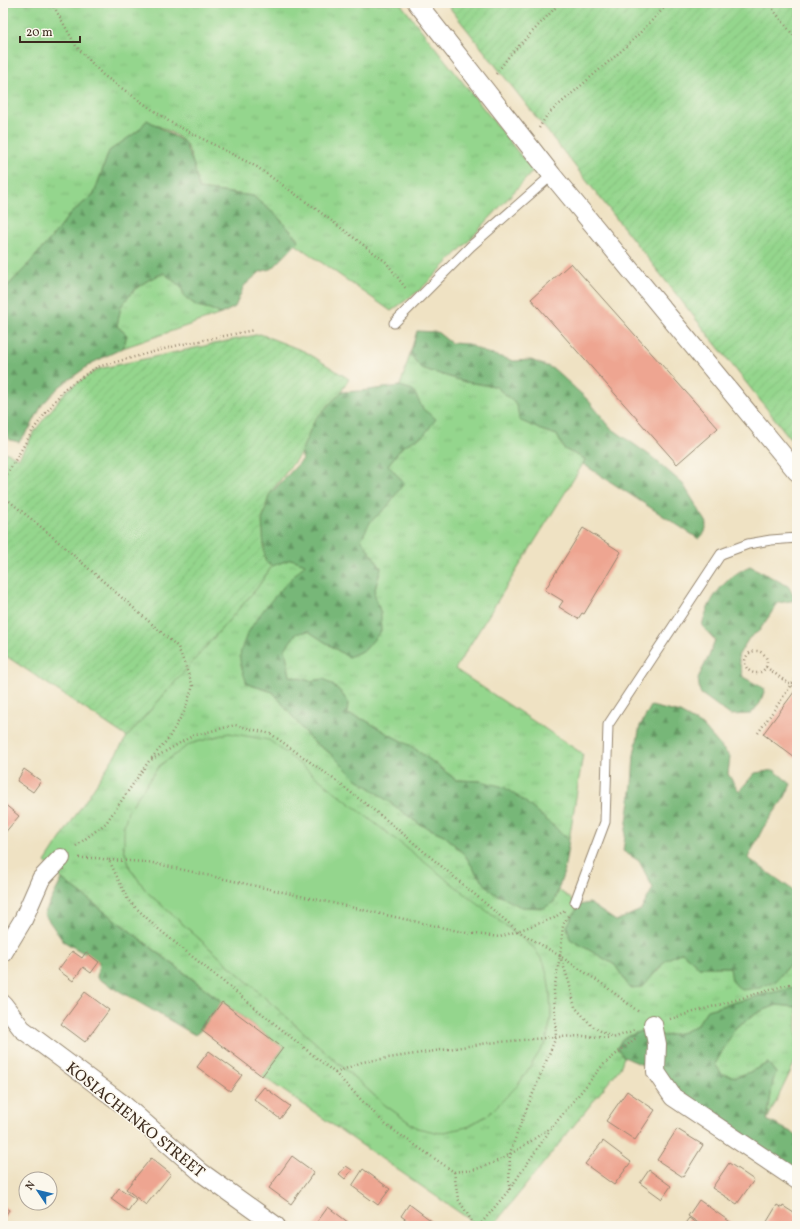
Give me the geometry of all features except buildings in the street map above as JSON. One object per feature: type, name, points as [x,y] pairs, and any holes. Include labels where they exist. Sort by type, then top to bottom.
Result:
[{"type":"street","points":[[417,3],[552,175],[797,472]]},
{"type":"street","points":[[3,953],[23,920],[41,879],[61,858]]},
{"type":"street","name":"KOSIACHENKO STREET","points":[[3,1004],[22,1028],[124,1105],[202,1173],[276,1226]]},
{"type":"street","points":[[653,1024],[657,1044],[656,1072],[673,1097],[797,1180]]},
{"type":"lane","points":[[394,323],[471,246],[552,175]]},
{"type":"lane","points":[[575,902],[605,822],[608,725],[721,554],[748,544],[797,538]]},
{"type":"path","points":[[52,3],[76,46],[104,75],[170,122],[257,167],[312,206],[386,262],[416,302]]},
{"type":"path","points":[[485,90],[510,55],[560,3]]},
{"type":"path","points":[[528,144],[547,115],[628,45],[669,3]]},
{"type":"path","points":[[768,3],[797,40]]},
{"type":"path","points":[[3,480],[32,430],[64,389],[97,366],[179,345],[254,330]]},
{"type":"path","points":[[3,496],[46,531],[178,647],[194,686],[184,712],[168,739],[149,761],[106,824],[61,858]]},
{"type":"path","points":[[755,651],[762,652],[767,659],[766,667],[760,673],[752,672],[747,668],[745,662],[746,657],[755,651]]},
{"type":"path","points":[[766,667],[796,689]]},
{"type":"path","points":[[758,733],[797,677]]},
{"type":"path","points":[[149,761],[192,736],[235,725],[271,734],[327,774],[389,822],[518,931],[602,983],[653,1024]]},
{"type":"path","points":[[61,858],[97,858],[148,862],[468,933],[500,937],[554,918],[575,902]]},
{"type":"path","points":[[109,860],[128,900],[156,927],[335,1073],[386,1124],[454,1172],[472,1170],[493,1162],[525,1145],[553,1126]]},
{"type":"path","points":[[509,1190],[510,1153],[556,1037],[554,990],[560,956],[563,925],[575,902]]},
{"type":"path","points":[[560,956],[569,982],[575,1007],[592,1026],[613,1038]]},
{"type":"path","points":[[335,1073],[362,1062],[488,1043],[556,1037],[583,1036],[613,1038],[715,1005],[797,982]]},
{"type":"path","points":[[479,1226],[509,1190],[553,1126],[603,1065],[653,1024]]},
{"type":"path","points":[[454,1172],[458,1199],[475,1226]]},
{"type":"green space","points":[[3,3],[400,3],[533,171],[466,244],[420,290],[391,311],[295,244],[299,240],[277,216],[253,196],[199,189],[189,151],[183,141],[147,120],[138,131],[109,151],[94,194],[70,214],[26,267],[3,291]]},
{"type":"green space","points":[[446,3],[797,3],[797,447]]},
{"type":"green space","points":[[147,120],[184,142],[194,166],[199,189],[253,196],[277,216],[299,241],[273,268],[260,272],[244,286],[235,307],[221,314],[210,309],[197,306],[185,297],[181,287],[164,273],[150,279],[135,289],[121,306],[117,326],[127,335],[123,348],[92,363],[59,387],[42,405],[30,428],[19,442],[10,440],[3,431],[3,291],[26,267],[70,214],[94,194],[109,151],[138,131]]},
{"type":"green space","points":[[164,273],[181,287],[185,297],[197,306],[210,309],[221,314],[123,348],[127,335],[117,326],[121,306],[135,289],[150,279]]},
{"type":"green space","points":[[417,331],[437,332],[451,343],[468,344],[484,352],[514,361],[531,360],[554,369],[588,400],[611,428],[652,457],[683,484],[707,523],[705,532],[699,539],[583,464],[585,459],[564,449],[557,435],[541,430],[519,420],[517,405],[495,386],[465,382],[421,368],[410,354]]},
{"type":"green space","points":[[260,334],[306,352],[349,379],[341,392],[315,419],[300,454],[269,495],[262,521],[265,561],[272,566],[257,588],[127,737],[3,654],[3,451],[19,458],[34,432],[66,391],[98,369]]},
{"type":"green space","points":[[410,354],[421,368],[465,382],[495,386],[517,405],[541,430],[557,435],[564,449],[585,459],[455,669],[583,754],[569,840],[524,801],[481,781],[456,780],[411,746],[365,720],[347,714],[348,702],[339,690],[324,679],[310,681],[290,676],[285,649],[296,634],[308,631],[348,657],[381,614],[374,593],[381,568],[361,539],[371,520],[387,507],[388,465],[403,446],[424,435],[423,409],[413,390],[400,386]]},
{"type":"green space","points":[[400,386],[413,390],[423,409],[436,419],[424,435],[403,446],[388,465],[404,483],[387,507],[371,521],[361,539],[381,568],[374,593],[381,614],[381,631],[365,650],[348,657],[308,631],[296,634],[285,649],[290,676],[310,681],[324,679],[339,690],[348,702],[347,714],[365,720],[411,746],[456,780],[481,781],[504,787],[524,801],[557,829],[569,840],[564,872],[554,902],[544,908],[521,907],[492,892],[478,876],[465,855],[444,835],[419,824],[354,777],[330,753],[312,741],[273,692],[247,684],[241,667],[240,657],[248,632],[276,595],[305,564],[291,559],[272,566],[265,561],[262,521],[269,495],[303,459],[300,454],[315,419],[341,392]]},
{"type":"green space","points":[[291,559],[306,564],[267,606],[246,636],[247,684],[273,692],[312,741],[330,753],[354,777],[419,824],[444,835],[465,855],[478,876],[554,902],[559,890],[579,905],[567,926],[570,938],[615,965],[630,988],[658,971],[666,959],[682,952],[699,967],[731,967],[776,981],[787,967],[797,962],[797,988],[766,994],[707,1010],[697,1025],[684,1032],[665,1036],[641,1031],[622,1039],[617,1048],[624,1057],[620,1068],[493,1226],[479,1226],[262,1076],[283,1048],[62,879],[45,862],[127,737],[257,588],[272,566]],"holes":[[[159,766],[544,963],[550,993],[551,1018],[546,1042],[518,1085],[488,1114],[467,1127],[417,1128],[385,1105],[147,892],[130,868],[124,848],[128,811]]]},
{"type":"green space","points":[[750,566],[788,586],[797,600],[778,603],[759,631],[749,638],[738,656],[743,677],[765,689],[760,703],[751,714],[730,715],[700,693],[698,678],[715,640],[702,626],[713,598],[719,590],[733,576]]},
{"type":"green space","points":[[651,706],[680,713],[703,726],[730,757],[728,774],[739,791],[755,773],[774,770],[791,784],[785,797],[763,828],[748,858],[797,893],[797,962],[787,967],[776,981],[759,988],[742,990],[732,982],[730,967],[699,967],[682,952],[666,960],[643,987],[630,988],[615,965],[570,939],[567,926],[579,905],[589,903],[616,921],[641,910],[653,888],[639,861],[623,851],[632,785],[634,755],[640,726]]},
{"type":"green space","points":[[229,733],[269,740],[534,948],[544,963],[550,993],[551,1018],[546,1042],[518,1085],[488,1115],[467,1127],[440,1133],[417,1128],[385,1105],[147,892],[130,868],[124,848],[124,826],[128,811],[159,766],[190,744]]},
{"type":"green space","points":[[62,879],[222,1002],[201,1030],[195,1035],[97,978],[99,962],[63,941],[44,914]]},
{"type":"green space","points":[[797,988],[797,1007],[777,1005],[759,1012],[736,1027],[715,1064],[722,1074],[736,1077],[768,1063],[776,1073],[773,1081],[767,1120],[797,1135],[797,1177],[675,1095],[659,1072],[624,1057],[617,1048],[622,1039],[641,1031],[665,1036],[684,1032],[697,1025],[707,1010]]},
{"type":"green space","points":[[777,1005],[797,1007],[797,1058],[767,1120],[773,1081],[776,1073],[768,1063],[736,1077],[722,1074],[715,1064],[736,1027],[759,1012]]}]
